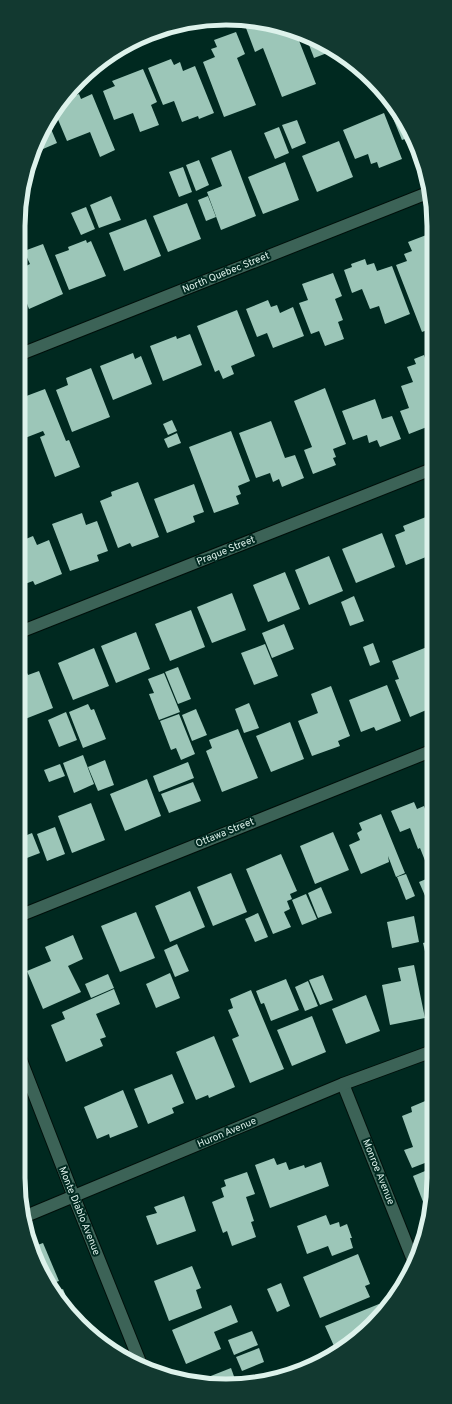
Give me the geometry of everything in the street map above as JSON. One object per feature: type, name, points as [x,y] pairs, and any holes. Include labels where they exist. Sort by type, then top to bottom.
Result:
[{"type":"street","name":"North Quebec Street","points":[[25,352],[424,194]]},
{"type":"street","name":"Prague Street","points":[[25,630],[427,471]]},
{"type":"street","name":"Ottawa Street","points":[[25,914],[427,753]]},
{"type":"street","name":"Huron Avenue","points":[[29,1215],[74,1198],[343,1084],[427,1053]]},
{"type":"street","name":"Monte Diablo Avenue","points":[[25,1073],[139,1359]]},
{"type":"street","name":"Monroe Avenue","points":[[343,1084],[411,1256]]},
{"type":"building","points":[[249,27],[265,29],[298,38],[316,84],[282,97],[263,48],[255,52],[246,28]]},
{"type":"building","points":[[236,32],[245,54],[237,58],[256,105],[224,117],[203,62],[215,57],[211,49],[217,47],[214,40]]},
{"type":"building","points":[[308,43],[327,53],[314,58]]},
{"type":"building","points":[[171,59],[174,65],[180,62],[183,71],[195,66],[214,113],[199,119],[198,116],[182,122],[174,101],[163,105],[148,68]]},
{"type":"building","points":[[143,69],[157,102],[151,105],[159,125],[140,132],[133,113],[114,120],[103,91],[115,86],[112,81]]},
{"type":"building","points":[[79,94],[81,99],[92,94],[115,150],[100,157],[90,132],[67,141],[57,117],[72,97]]},
{"type":"building","points":[[390,111],[393,114],[407,138],[402,140]]},
{"type":"building","points":[[384,113],[402,159],[379,168],[377,162],[371,164],[368,154],[355,159],[343,130]]},
{"type":"building","points":[[297,120],[306,143],[292,149],[282,125]]},
{"type":"building","points":[[279,127],[289,153],[275,159],[264,133]]},
{"type":"building","points":[[51,128],[57,143],[40,150]]},
{"type":"building","points":[[339,141],[353,177],[317,192],[302,156]]},
{"type":"building","points":[[231,150],[256,216],[221,230],[207,192],[222,186],[211,158]]},
{"type":"building","points":[[199,160],[209,185],[196,191],[186,165]]},
{"type":"building","points":[[285,162],[299,200],[263,214],[248,177]]},
{"type":"building","points":[[183,167],[192,192],[179,197],[169,172]]},
{"type":"building","points":[[111,196],[121,220],[99,228],[90,205]]},
{"type":"building","points":[[208,196],[216,217],[206,221],[198,200]]},
{"type":"building","points":[[187,203],[201,239],[168,252],[153,216]]},
{"type":"building","points":[[86,207],[95,229],[81,235],[71,213]]},
{"type":"building","points":[[146,219],[161,256],[124,271],[109,233]]},
{"type":"building","points":[[427,235],[427,330],[422,332],[396,265],[407,261],[404,254],[412,251],[408,242]]},
{"type":"building","points":[[86,240],[87,243],[91,241],[106,276],[69,290],[55,255],[69,250],[68,247]]},
{"type":"building","points":[[43,244],[63,294],[29,309],[25,298],[25,266],[30,264],[25,251]]},
{"type":"building","points":[[365,259],[367,265],[374,263],[377,271],[392,266],[410,314],[385,324],[379,306],[370,309],[362,289],[352,293],[344,270],[352,267],[351,264]]},
{"type":"building","points":[[333,273],[342,296],[335,299],[343,320],[338,322],[344,339],[325,346],[319,331],[311,334],[299,303],[308,300],[302,284]]},
{"type":"building","points":[[268,300],[271,307],[277,305],[280,313],[293,307],[304,336],[273,348],[267,333],[257,337],[246,309]]},
{"type":"building","points":[[237,310],[255,356],[231,366],[234,374],[223,379],[219,370],[215,372],[197,326]]},
{"type":"building","points":[[190,334],[202,365],[163,381],[150,346],[176,336],[177,339]]},
{"type":"building","points":[[133,353],[135,359],[141,356],[152,384],[113,400],[100,366]]},
{"type":"building","points":[[424,355],[427,363],[427,427],[409,434],[400,411],[409,408],[401,386],[413,382],[407,367],[416,364],[414,359]]},
{"type":"building","points":[[91,368],[110,417],[72,432],[56,390],[68,385],[66,378]]},
{"type":"building","points":[[325,388],[346,444],[333,449],[336,457],[333,458],[336,465],[313,474],[304,450],[312,447],[294,401]]},
{"type":"building","points":[[45,389],[66,441],[69,440],[80,467],[55,477],[40,437],[45,435],[43,431],[25,438],[25,396]]},
{"type":"building","points":[[375,399],[382,419],[392,416],[401,439],[380,447],[377,440],[369,443],[367,435],[353,440],[342,411]]},
{"type":"building","points":[[172,420],[177,431],[168,435],[163,424]]},
{"type":"building","points":[[271,421],[285,458],[295,455],[304,478],[282,487],[279,479],[273,482],[270,473],[256,478],[239,433]]},
{"type":"building","points":[[231,431],[250,481],[238,486],[241,494],[236,496],[239,504],[214,513],[189,447]]},
{"type":"building","points":[[177,433],[181,443],[168,448],[164,439]]},
{"type":"building","points":[[138,482],[159,537],[132,547],[130,543],[118,548],[100,501],[112,496],[111,492]]},
{"type":"building","points":[[194,484],[204,512],[193,516],[195,522],[167,533],[154,499]]},
{"type":"building","points":[[82,513],[86,525],[97,521],[108,551],[97,555],[99,561],[70,571],[52,524]]},
{"type":"building","points":[[427,517],[427,557],[406,565],[395,535],[405,531],[403,526]]},
{"type":"building","points":[[382,533],[395,567],[356,583],[342,549]]},
{"type":"building","points":[[33,536],[37,545],[49,540],[62,574],[35,585],[33,581],[25,584],[25,539]]},
{"type":"building","points":[[329,556],[343,591],[309,605],[295,570]]},
{"type":"building","points":[[285,572],[300,609],[268,622],[253,585]]},
{"type":"building","points":[[232,593],[246,630],[212,643],[197,607]]},
{"type":"building","points":[[354,596],[364,621],[350,626],[341,602]]},
{"type":"building","points":[[191,610],[205,647],[170,661],[155,624]]},
{"type":"building","points":[[284,624],[294,649],[272,658],[262,633]]},
{"type":"building","points":[[136,632],[150,669],[116,683],[101,646]]},
{"type":"building","points":[[373,643],[380,662],[370,666],[363,647]]},
{"type":"building","points":[[265,644],[278,676],[254,685],[241,653]]},
{"type":"building","points":[[427,647],[427,710],[410,717],[395,680],[399,679],[392,661]]},
{"type":"building","points":[[94,648],[109,686],[73,700],[58,663]]},
{"type":"building","points":[[178,667],[191,699],[178,704],[165,672]]},
{"type":"building","points":[[39,671],[53,708],[25,719],[25,674],[27,673],[28,675]]},
{"type":"building","points":[[164,673],[180,712],[159,720],[149,694],[154,693],[148,679]]},
{"type":"building","points":[[387,685],[401,721],[376,731],[374,727],[361,732],[349,700]]},
{"type":"building","points":[[331,686],[350,736],[338,741],[340,746],[312,756],[298,721],[318,713],[311,694]]},
{"type":"building","points":[[249,703],[259,728],[244,733],[235,709]]},
{"type":"building","points":[[88,704],[91,710],[94,709],[106,739],[83,748],[69,712]]},
{"type":"building","points":[[196,709],[207,735],[192,741],[182,715]]},
{"type":"building","points":[[66,712],[77,740],[59,747],[48,720]]},
{"type":"building","points":[[179,714],[195,754],[181,760],[176,748],[171,750],[160,721]]},
{"type":"building","points":[[290,722],[304,759],[271,772],[256,736]]},
{"type":"building","points":[[238,729],[258,778],[222,792],[206,751],[212,748],[209,740]]},
{"type":"building","points":[[83,755],[94,784],[74,793],[63,763]]},
{"type":"building","points":[[105,760],[114,785],[98,791],[88,767]]},
{"type":"building","points":[[188,762],[194,778],[159,792],[153,776]]},
{"type":"building","points":[[60,764],[65,776],[49,782],[44,770]]},
{"type":"building","points":[[147,779],[161,816],[125,831],[110,794]]},
{"type":"building","points":[[193,782],[201,801],[169,813],[161,794]]},
{"type":"building","points":[[414,802],[417,809],[424,806],[427,814],[427,866],[420,848],[418,849],[410,828],[400,832],[391,811]]},
{"type":"building","points":[[91,803],[105,840],[72,853],[58,816]]},
{"type":"building","points":[[381,814],[405,873],[396,877],[388,856],[389,862],[361,874],[349,845],[360,840],[357,833],[362,830],[359,823]]},
{"type":"building","points":[[55,827],[65,854],[47,861],[37,834]]},
{"type":"building","points":[[25,829],[27,835],[32,833],[40,853],[25,859]]},
{"type":"building","points":[[333,832],[349,870],[315,884],[300,846]]},
{"type":"building","points":[[281,854],[297,891],[290,894],[292,899],[287,901],[290,909],[284,912],[291,927],[273,934],[246,869]]},
{"type":"building","points":[[231,873],[247,912],[213,926],[197,887]]},
{"type":"building","points":[[406,874],[415,896],[406,900],[397,877]]},
{"type":"building","points":[[427,879],[427,898],[426,898],[419,882]]},
{"type":"building","points":[[321,887],[332,913],[318,918],[308,893]]},
{"type":"building","points":[[190,891],[205,927],[170,942],[155,906]]},
{"type":"building","points":[[306,894],[317,919],[302,925],[292,900]]},
{"type":"building","points":[[136,912],[155,958],[120,972],[101,926]]},
{"type":"building","points":[[258,913],[268,937],[255,942],[245,919]]},
{"type":"building","points":[[414,916],[419,942],[392,948],[387,922]]},
{"type":"building","points":[[73,935],[83,959],[68,966],[81,992],[43,1009],[27,971],[51,961],[45,947]]},
{"type":"building","points":[[427,942],[427,960],[423,943]]},
{"type":"building","points":[[177,944],[189,971],[175,977],[164,950]]},
{"type":"building","points":[[414,965],[425,1018],[390,1025],[382,985],[401,981],[398,968]]},
{"type":"building","points":[[170,973],[180,998],[156,1008],[146,984]]},
{"type":"building","points":[[108,974],[114,988],[91,998],[85,984]]},
{"type":"building","points":[[323,975],[333,1000],[320,1005],[309,980]]},
{"type":"building","points":[[286,979],[299,1010],[271,1021],[264,1003],[261,1004],[256,991]]},
{"type":"building","points":[[308,981],[318,1006],[305,1011],[295,987]]},
{"type":"building","points":[[114,989],[120,1004],[96,1014],[106,1037],[100,1039],[103,1046],[66,1062],[51,1025],[65,1019],[62,1012]]},
{"type":"building","points":[[251,990],[284,1069],[250,1083],[232,1039],[239,1036],[228,1010],[233,1008],[230,999]]},
{"type":"building","points":[[366,995],[380,1031],[346,1044],[332,1009]]},
{"type":"building","points":[[312,1016],[326,1052],[292,1066],[277,1030]]},
{"type":"building","points":[[214,1036],[235,1087],[209,1098],[208,1095],[196,1100],[176,1052]]},
{"type":"building","points":[[172,1074],[184,1103],[172,1108],[174,1113],[148,1124],[134,1089]]},
{"type":"building","points":[[123,1090],[138,1127],[110,1138],[109,1134],[97,1139],[84,1107]]},
{"type":"building","points":[[427,1100],[427,1162],[412,1168],[404,1150],[413,1147],[402,1116],[412,1112],[411,1107]]},
{"type":"building","points":[[274,1158],[277,1165],[286,1162],[289,1170],[304,1165],[305,1168],[321,1162],[329,1186],[270,1208],[255,1165]]},
{"type":"building","points":[[427,1170],[427,1191],[425,1206],[413,1176]]},
{"type":"building","points":[[247,1172],[255,1194],[246,1197],[254,1221],[251,1222],[256,1237],[232,1246],[227,1231],[223,1233],[212,1202],[224,1197],[221,1188],[226,1186],[224,1180]]},
{"type":"building","points":[[184,1196],[196,1231],[157,1245],[146,1216],[157,1213],[154,1207]]},
{"type":"building","points":[[326,1215],[330,1225],[339,1222],[340,1227],[347,1224],[352,1238],[350,1238],[353,1248],[332,1256],[328,1246],[307,1254],[297,1226]]},
{"type":"building","points":[[43,1243],[59,1281],[55,1282],[40,1255],[37,1245]]},
{"type":"building","points":[[358,1254],[370,1284],[365,1286],[370,1297],[320,1318],[303,1277]]},
{"type":"building","points":[[192,1266],[201,1288],[196,1290],[202,1308],[169,1321],[154,1281]]},
{"type":"building","points":[[281,1283],[290,1306],[277,1312],[267,1289]]},
{"type":"building","points":[[63,1289],[68,1301],[67,1300],[59,1290]]},
{"type":"building","points":[[379,1304],[380,1307],[377,1311],[359,1329],[340,1343],[334,1346],[325,1326]]},
{"type":"building","points":[[231,1305],[238,1322],[214,1332],[221,1349],[186,1364],[172,1330]]},
{"type":"building","points":[[252,1331],[258,1345],[234,1355],[228,1340]]},
{"type":"building","points":[[259,1348],[264,1362],[242,1371],[236,1357]]},
{"type":"building","points":[[231,1368],[235,1379],[213,1379],[206,1378]]}]
